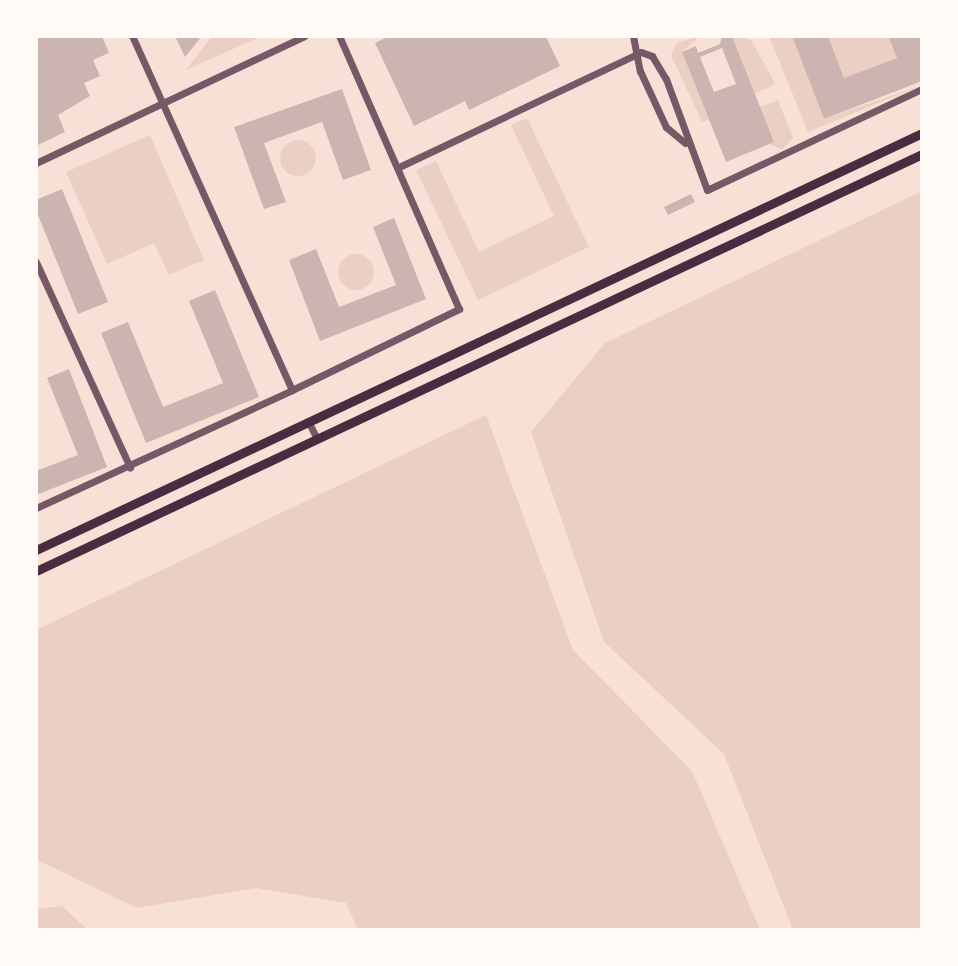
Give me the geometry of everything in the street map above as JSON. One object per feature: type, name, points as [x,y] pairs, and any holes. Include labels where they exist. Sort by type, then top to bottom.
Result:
[{"type":"main road","points":[[36,550],[922,133]]},
{"type":"main road","points":[[36,571],[922,154]]},
{"type":"street","points":[[132,36],[292,390]]},
{"type":"street","points":[[36,163],[305,36]]},
{"type":"street","points":[[36,508],[130,467],[459,309],[339,36]]},
{"type":"street","points":[[633,36],[641,52],[640,71],[666,127],[685,143]]},
{"type":"street","points":[[399,167],[641,52],[652,56],[666,79],[685,143],[707,190],[922,89]]},
{"type":"street","points":[[36,262],[130,467]]},
{"type":"street","points":[[309,423],[317,439]]},
{"type":"shaded area","points":[[212,36],[262,36],[186,70]]},
{"type":"shaded area","points":[[700,36],[682,52],[709,120],[702,122],[671,55],[677,43]]},
{"type":"shaded area","points":[[732,36],[751,40],[775,83],[769,88],[755,93]]},
{"type":"shaded area","points":[[769,36],[792,36],[824,119],[922,85],[808,132]]},
{"type":"shaded area","points":[[828,36],[888,36],[897,58],[844,78]]},
{"type":"shaded area","points":[[778,100],[793,138],[782,150],[770,144],[760,107]]},
{"type":"shaded area","points":[[527,118],[589,247],[478,300],[416,170],[436,161],[479,252],[554,216],[511,125]]},
{"type":"shaded area","points":[[150,135],[204,260],[169,275],[154,243],[107,264],[66,172]]},
{"type":"shaded area","points":[[298,140],[311,145],[316,158],[311,171],[298,176],[285,171],[280,158],[285,145]]},
{"type":"shaded area","points":[[922,191],[922,930],[793,930],[724,754],[604,642],[531,432],[605,343]]},
{"type":"shaded area","points":[[356,254],[369,259],[374,272],[369,285],[356,290],[343,285],[338,272],[343,259]]},
{"type":"shaded area","points":[[486,415],[573,650],[692,771],[760,930],[358,930],[346,903],[256,888],[137,908],[37,860],[36,630]]},
{"type":"shaded area","points":[[62,906],[88,930],[38,930],[36,909]]},
{"type":"building","points":[[36,36],[102,36],[109,53],[93,60],[100,76],[84,83],[90,96],[58,115],[65,132],[36,146]]},
{"type":"building","points":[[175,36],[202,36],[185,57]]},
{"type":"building","points":[[390,36],[546,37],[560,66],[469,110],[465,101],[414,126],[375,43]]},
{"type":"building","points":[[722,36],[732,36],[774,142],[726,162],[682,52],[696,46],[698,53],[720,44]],"holes":[[[722,48],[736,84],[714,92],[700,57]]]},
{"type":"building","points":[[792,36],[828,36],[844,78],[897,58],[888,36],[922,36],[922,81],[824,119]]},
{"type":"building","points":[[342,89],[371,170],[343,180],[322,122],[264,143],[286,202],[264,209],[234,127]]},
{"type":"building","points":[[62,189],[108,302],[78,314],[36,210],[36,200]]},
{"type":"building","points":[[691,194],[695,202],[668,215],[664,207]]},
{"type":"building","points":[[394,218],[426,299],[320,341],[289,260],[316,249],[339,307],[396,285],[373,227]]},
{"type":"building","points":[[215,290],[259,397],[146,443],[101,333],[128,322],[163,407],[223,383],[189,301]]},
{"type":"building","points":[[69,369],[107,467],[36,495],[36,471],[78,455],[47,378]]}]
